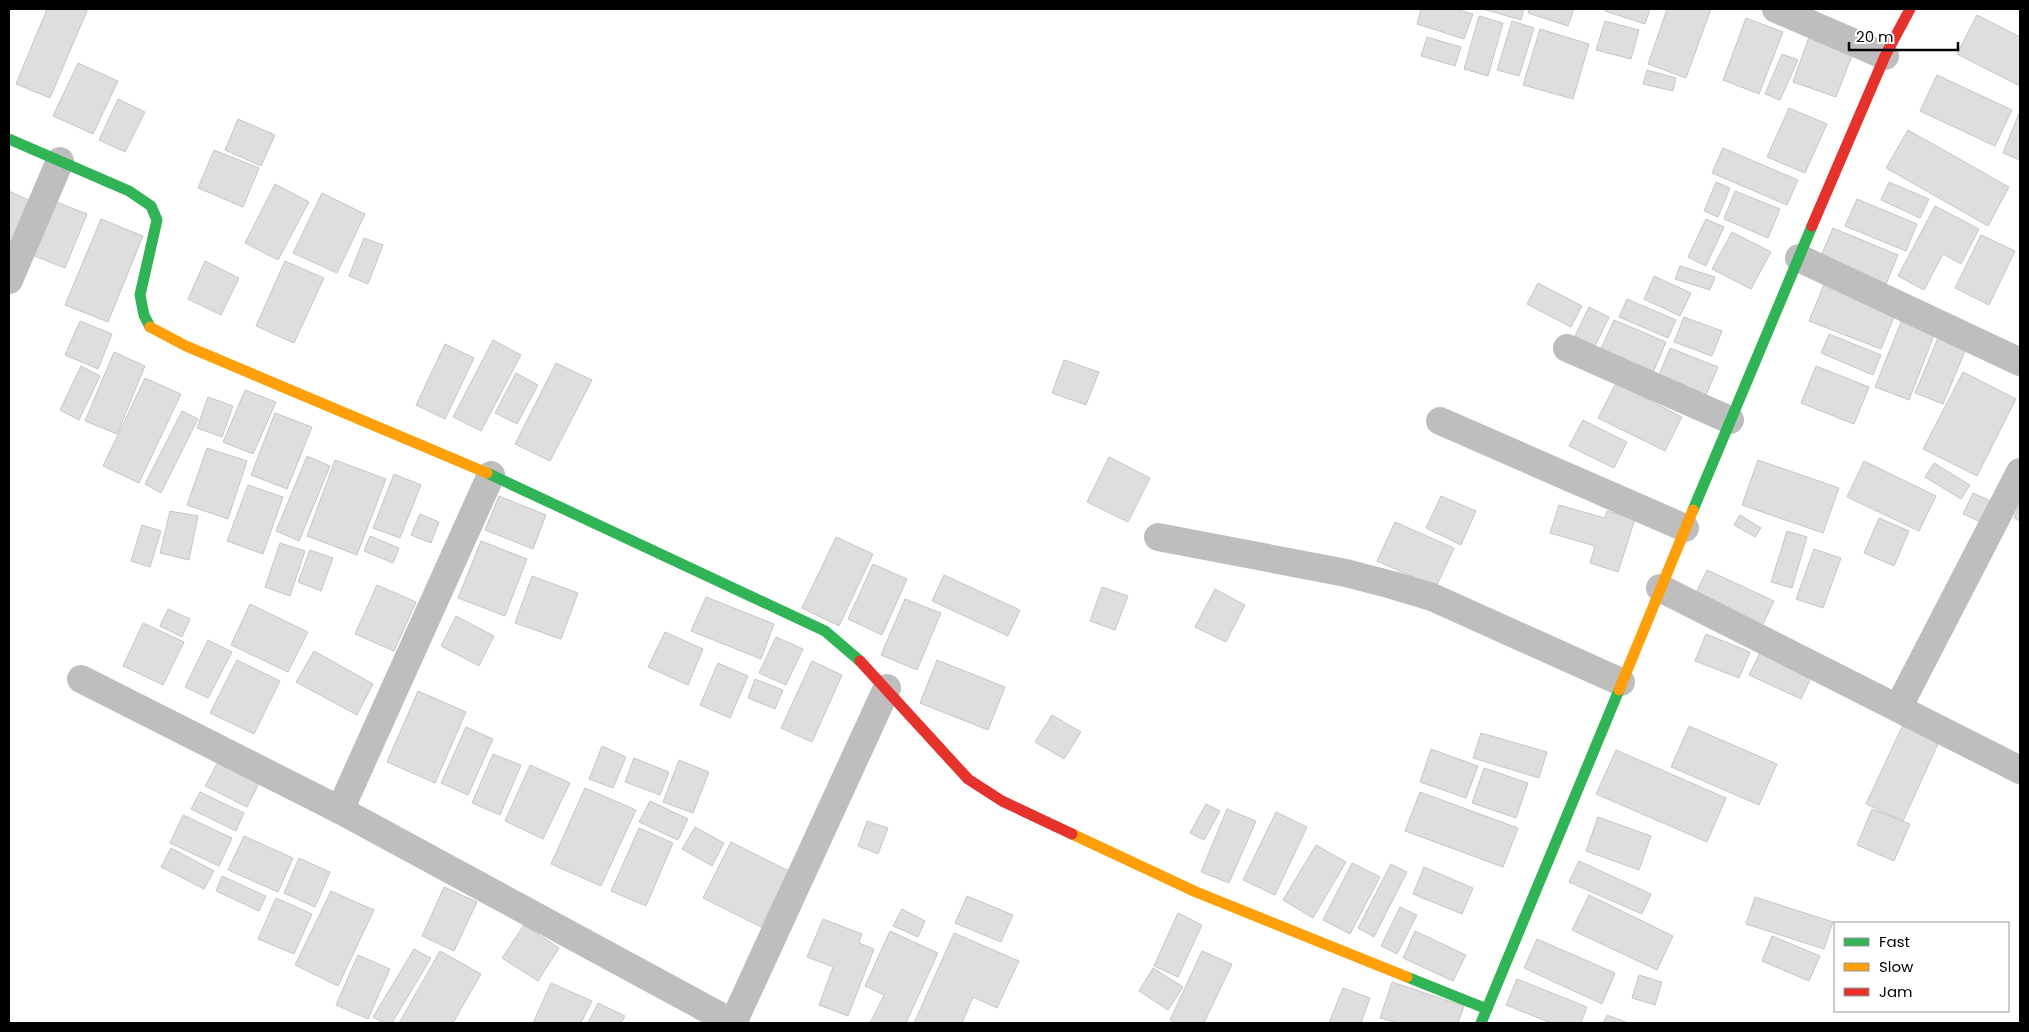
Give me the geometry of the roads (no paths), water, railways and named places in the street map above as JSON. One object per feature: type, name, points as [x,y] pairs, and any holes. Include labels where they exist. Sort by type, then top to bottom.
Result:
[{"type":"street","points":[[1776,9],[1885,56]]},
{"type":"street","points":[[1481,1023],[1730,420],[1885,56],[1910,9]]},
{"type":"street","points":[[9,138],[129,191],[151,206],[156,220],[140,295],[144,315],[150,327],[186,346],[491,475],[825,631],[847,648],[887,688],[968,779],[1002,801],[1196,892],[1487,1009]]},
{"type":"street","points":[[9,280],[60,161]]},
{"type":"street","points":[[1799,258],[2020,362]]},
{"type":"street","points":[[1566,348],[1730,420]]},
{"type":"street","points":[[1440,421],[1685,528]]},
{"type":"street","points":[[1898,708],[2020,472]]},
{"type":"street","points":[[340,810],[491,475]]},
{"type":"street","points":[[1158,537],[1346,573],[1432,597],[1621,682]]},
{"type":"street","points":[[1660,588],[2020,770]]},
{"type":"street","points":[[81,679],[340,810],[733,1023],[887,688]]}]
